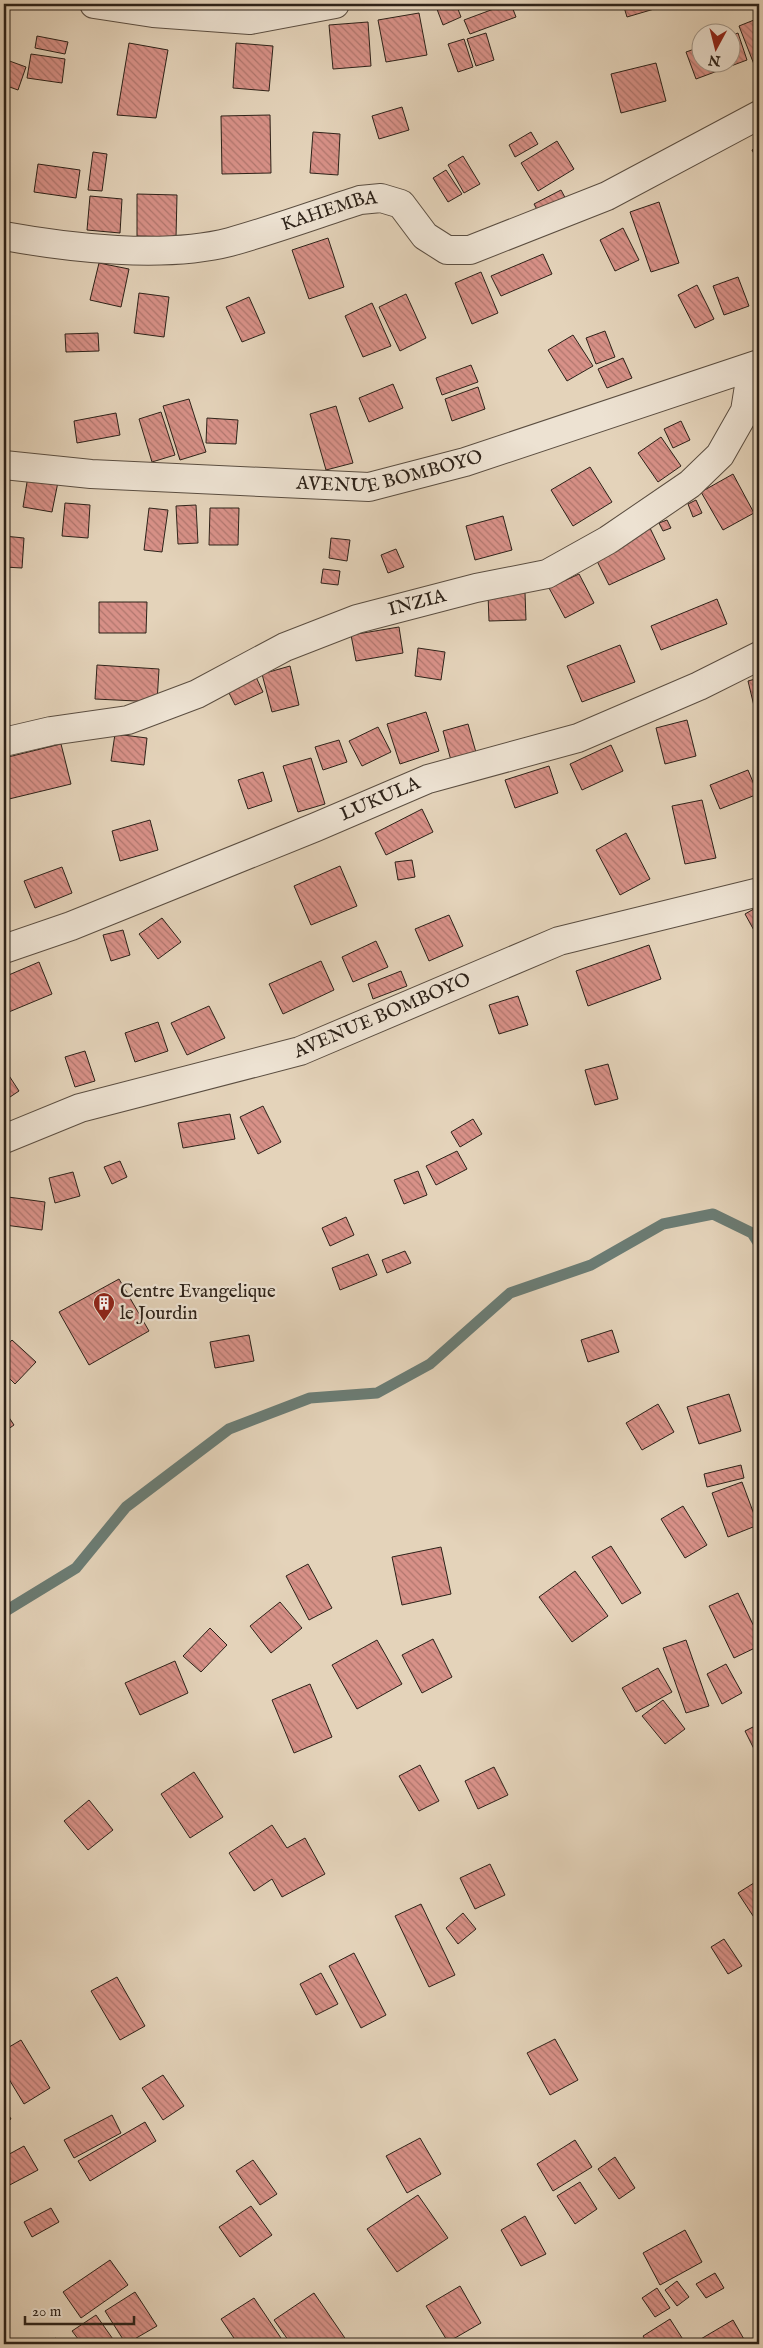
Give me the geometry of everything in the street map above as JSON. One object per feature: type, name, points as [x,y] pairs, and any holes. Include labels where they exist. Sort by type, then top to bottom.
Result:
[{"type":"street","points":[[94,4],[154,13],[250,20],[335,4]]},
{"type":"street","name":"KAHEMBA","points":[[4,236],[38,242],[158,252],[228,242],[360,200],[381,198],[401,204],[425,236],[447,250],[470,250],[607,196],[759,114]]},
{"type":"street","name":"AVENUE BOMBOYO","points":[[4,465],[92,474],[369,487],[465,462],[756,366]]},
{"type":"street","name":"INZIA","points":[[4,742],[51,731],[128,720],[197,694],[285,646],[357,619],[476,588],[547,574],[608,540],[690,484],[720,455],[745,411],[756,366]]},
{"type":"street","name":"LUKULA","points":[[4,950],[70,926],[428,779],[578,738],[699,686],[759,656]]},
{"type":"street","name":"AVENUE BOMBOYO","points":[[4,1140],[80,1108],[300,1051],[559,941],[759,892]]},
{"type":"building","points":[[435,4],[456,4],[461,17],[443,25]]},
{"type":"building","points":[[511,4],[516,17],[470,34],[464,20]]},
{"type":"building","points":[[623,4],[660,4],[661,7],[627,17]]},
{"type":"building","points":[[419,13],[427,55],[386,62],[378,20]]},
{"type":"building","points":[[759,18],[759,71],[757,72],[740,29],[740,26]]},
{"type":"building","points":[[368,22],[371,66],[333,69],[329,25]]},
{"type":"building","points":[[486,33],[494,60],[476,66],[467,39]]},
{"type":"building","points":[[37,36],[68,42],[65,54],[35,48]]},
{"type":"building","points":[[464,39],[473,67],[458,72],[448,44]]},
{"type":"building","points":[[740,39],[747,60],[740,63]]},
{"type":"building","points":[[129,43],[168,50],[156,118],[117,115]]},
{"type":"building","points":[[236,43],[273,46],[269,91],[233,88]]},
{"type":"building","points":[[690,51],[690,63],[686,52]]},
{"type":"building","points":[[31,54],[65,59],[62,83],[27,78]]},
{"type":"building","points":[[4,59],[26,67],[18,90],[4,85]]},
{"type":"building","points":[[656,63],[666,101],[621,113],[611,74]]},
{"type":"building","points":[[693,72],[715,72],[696,79]]},
{"type":"building","points":[[402,107],[409,130],[379,139],[372,116]]},
{"type":"building","points":[[270,115],[271,173],[222,174],[221,116]]},
{"type":"building","points":[[313,132],[340,134],[338,175],[310,173]]},
{"type":"building","points":[[531,132],[538,144],[515,157],[509,145]]},
{"type":"building","points":[[557,141],[574,169],[538,191],[521,163]]},
{"type":"building","points":[[759,146],[759,163],[752,150]]},
{"type":"building","points":[[93,152],[107,154],[102,191],[88,190]]},
{"type":"building","points":[[463,156],[480,184],[464,193],[448,165]]},
{"type":"building","points":[[38,164],[80,170],[76,198],[34,192]]},
{"type":"building","points":[[446,170],[462,194],[448,202],[433,178]]},
{"type":"building","points":[[561,190],[568,203],[541,217],[534,204]]},
{"type":"building","points":[[137,194],[177,195],[176,237],[137,236]]},
{"type":"building","points":[[90,196],[122,199],[120,233],[87,230]]},
{"type":"building","points":[[659,202],[679,263],[651,272],[630,212]]},
{"type":"building","points":[[623,228],[639,260],[615,271],[600,240]]},
{"type":"building","points":[[328,238],[344,287],[309,299],[292,250]]},
{"type":"building","points":[[543,254],[552,274],[501,296],[491,276]]},
{"type":"building","points":[[99,263],[129,269],[121,307],[90,300]]},
{"type":"building","points":[[481,272],[498,313],[472,324],[455,283]]},
{"type":"building","points":[[738,277],[749,306],[724,315],[713,286]]},
{"type":"building","points":[[697,285],[714,319],[695,328],[678,295]]},
{"type":"building","points":[[139,293],[169,297],[164,337],[134,333]]},
{"type":"building","points":[[406,294],[426,338],[400,351],[379,307]]},
{"type":"building","points":[[249,297],[265,333],[242,342],[226,307]]},
{"type":"building","points":[[372,303],[391,346],[363,357],[345,316]]},
{"type":"building","points":[[605,331],[615,357],[596,364],[586,338]]},
{"type":"building","points":[[98,333],[99,351],[66,352],[65,334]]},
{"type":"building","points":[[573,335],[593,366],[567,381],[548,350]]},
{"type":"building","points":[[623,358],[632,378],[607,388],[598,369]]},
{"type":"building","points":[[471,365],[478,382],[442,395],[436,378]]},
{"type":"building","points":[[393,384],[403,408],[369,422],[359,398]]},
{"type":"building","points":[[478,387],[485,409],[452,421],[445,399]]},
{"type":"building","points":[[189,399],[206,452],[180,460],[163,406]]},
{"type":"building","points":[[336,406],[353,463],[326,470],[310,414]]},
{"type":"building","points":[[161,412],[175,455],[152,462],[139,419]]},
{"type":"building","points":[[116,413],[120,435],[77,443],[74,421]]},
{"type":"building","points":[[207,418],[238,420],[236,444],[206,443]]},
{"type":"building","points":[[681,421],[690,440],[673,448],[664,429]]},
{"type":"building","points":[[661,437],[681,466],[658,482],[638,453]]},
{"type":"building","points":[[590,467],[612,502],[573,526],[551,490]]},
{"type":"building","points":[[733,474],[754,513],[723,530],[701,492]]},
{"type":"building","points":[[28,476],[58,482],[52,512],[23,507]]},
{"type":"building","points":[[696,500],[702,513],[693,517],[688,504]]},
{"type":"building","points":[[65,503],[90,505],[88,538],[62,536]]},
{"type":"building","points":[[196,505],[198,543],[178,544],[176,506]]},
{"type":"building","points":[[149,508],[168,510],[162,552],[144,550]]},
{"type":"building","points":[[210,508],[239,508],[238,545],[209,545]]},
{"type":"building","points":[[503,516],[512,550],[475,560],[466,526]]},
{"type":"building","points":[[667,520],[671,528],[663,531],[659,523]]},
{"type":"building","points":[[650,528],[665,559],[609,585],[594,555]]},
{"type":"building","points":[[4,536],[24,538],[22,568],[4,567]]},
{"type":"building","points":[[331,538],[350,540],[347,561],[329,558]]},
{"type":"building","points":[[396,549],[404,567],[388,573],[381,555]]},
{"type":"building","points":[[323,569],[340,571],[338,585],[321,583]]},
{"type":"building","points":[[579,574],[594,603],[565,618],[549,588]]},
{"type":"building","points":[[525,593],[526,620],[489,621],[488,594]]},
{"type":"building","points":[[717,599],[727,624],[661,650],[651,626]]},
{"type":"building","points":[[99,602],[147,602],[146,633],[99,633]]},
{"type":"building","points":[[399,627],[403,653],[356,661],[351,635]]},
{"type":"building","points":[[620,645],[635,682],[582,702],[567,666]]},
{"type":"building","points":[[418,648],[445,652],[441,680],[415,676]]},
{"type":"building","points":[[97,665],[159,669],[157,702],[95,699]]},
{"type":"building","points":[[290,666],[299,705],[272,712],[262,674]]},
{"type":"building","points":[[256,677],[263,692],[235,705],[228,691]]},
{"type":"building","points":[[759,678],[759,705],[754,706],[748,681]]},
{"type":"building","points":[[426,712],[439,751],[400,764],[387,724]]},
{"type":"building","points":[[687,720],[696,756],[665,764],[656,728]]},
{"type":"building","points":[[468,724],[477,756],[452,764],[443,731]]},
{"type":"building","points":[[378,727],[391,752],[362,766],[349,741]]},
{"type":"building","points":[[115,734],[147,738],[144,765],[111,761]]},
{"type":"building","points":[[339,740],[347,762],[323,770],[315,747]]},
{"type":"building","points":[[61,744],[71,784],[9,799],[4,778],[4,758]]},
{"type":"building","points":[[611,745],[623,771],[582,790],[570,764]]},
{"type":"building","points":[[311,758],[325,804],[298,812],[283,766]]},
{"type":"building","points":[[549,766],[558,793],[515,808],[505,780]]},
{"type":"building","points":[[748,770],[758,794],[720,809],[710,785]]},
{"type":"building","points":[[263,772],[272,801],[248,809],[238,780]]},
{"type":"building","points":[[702,800],[716,858],[685,864],[672,806]]},
{"type":"building","points":[[422,809],[433,832],[386,855],[375,833]]},
{"type":"building","points":[[150,820],[158,850],[120,861],[112,831]]},
{"type":"building","points":[[626,833],[650,879],[620,895],[596,850]]},
{"type":"building","points":[[412,860],[415,877],[398,880],[395,862]]},
{"type":"building","points":[[340,866],[357,906],[311,925],[294,886]]},
{"type":"building","points":[[62,867],[72,893],[35,908],[24,881]]},
{"type":"building","points":[[759,906],[759,932],[756,934],[745,914]]},
{"type":"building","points":[[449,915],[463,946],[429,961],[415,929]]},
{"type":"building","points":[[162,918],[181,942],[158,959],[139,934]]},
{"type":"building","points":[[123,930],[130,955],[111,961],[103,935]]},
{"type":"building","points":[[376,941],[388,967],[353,982],[342,957]]},
{"type":"building","points":[[649,945],[661,979],[588,1006],[576,971]]},
{"type":"building","points":[[321,961],[334,990],[283,1014],[269,984]]},
{"type":"building","points":[[39,962],[52,994],[4,1014],[4,977]]},
{"type":"building","points":[[401,971],[407,986],[373,999],[368,984]]},
{"type":"building","points":[[518,996],[528,1025],[499,1034],[489,1005]]},
{"type":"building","points":[[209,1006],[225,1038],[187,1055],[171,1023]]},
{"type":"building","points":[[158,1022],[168,1051],[135,1062],[125,1033]]},
{"type":"building","points":[[85,1051],[95,1081],[75,1087],[65,1057]]},
{"type":"building","points":[[608,1064],[618,1099],[595,1105],[585,1070]]},
{"type":"building","points":[[6,1071],[19,1091],[4,1101],[4,1073]]},
{"type":"building","points":[[263,1106],[281,1142],[258,1154],[240,1117]]},
{"type":"building","points":[[230,1114],[235,1139],[183,1148],[178,1123]]},
{"type":"building","points":[[473,1119],[482,1134],[460,1147],[451,1132]]},
{"type":"building","points":[[457,1151],[467,1169],[436,1185],[426,1166]]},
{"type":"building","points":[[120,1161],[127,1177],[112,1184],[104,1167]]},
{"type":"building","points":[[418,1171],[427,1195],[404,1204],[394,1180]]},
{"type":"building","points":[[73,1172],[80,1196],[55,1203],[49,1178]]},
{"type":"building","points":[[8,1197],[45,1202],[42,1230],[5,1225]]},
{"type":"building","points":[[346,1217],[354,1235],[330,1246],[322,1228]]},
{"type":"building","points":[[405,1251],[411,1263],[387,1273],[382,1260]]},
{"type":"building","points":[[368,1254],[377,1275],[340,1290],[332,1268]]},
{"type":"building","name":"Centre Evangelique le Jourdin","points":[[119,1279],[149,1331],[89,1365],[59,1312]]},
{"type":"building","points":[[612,1330],[619,1352],[588,1362],[581,1340]]},
{"type":"building","points":[[249,1335],[254,1361],[215,1368],[210,1342]]},
{"type":"building","points":[[12,1340],[36,1362],[15,1384],[4,1373],[4,1349]]},
{"type":"building","points":[[729,1394],[741,1431],[699,1444],[687,1407]]},
{"type":"building","points":[[658,1404],[674,1432],[642,1450],[626,1423]]},
{"type":"building","points":[[4,1410],[14,1425],[4,1432]]},
{"type":"building","points":[[741,1465],[744,1478],[707,1487],[704,1474]]},
{"type":"building","points":[[742,1482],[758,1525],[728,1537],[712,1493]]},
{"type":"building","points":[[683,1506],[707,1545],[685,1558],[661,1519]]},
{"type":"building","points":[[611,1546],[641,1593],[622,1604],[592,1557]]},
{"type":"building","points":[[441,1547],[451,1594],[402,1605],[392,1557]]},
{"type":"building","points":[[308,1564],[332,1608],[309,1620],[286,1576]]},
{"type":"building","points":[[575,1571],[608,1616],[572,1642],[539,1597]]},
{"type":"building","points":[[738,1593],[759,1637],[759,1646],[734,1658],[709,1606]]},
{"type":"building","points":[[280,1602],[302,1628],[271,1653],[250,1626]]},
{"type":"building","points":[[210,1628],[227,1645],[201,1672],[183,1656]]},
{"type":"building","points":[[433,1639],[452,1677],[422,1693],[402,1655]]},
{"type":"building","points":[[377,1640],[402,1684],[357,1709],[332,1665]]},
{"type":"building","points":[[686,1640],[709,1706],[686,1713],[663,1648]]},
{"type":"building","points":[[175,1661],[188,1693],[140,1715],[125,1683]]},
{"type":"building","points":[[726,1664],[742,1693],[722,1704],[707,1674]]},
{"type":"building","points":[[658,1668],[672,1692],[636,1712],[622,1688]]},
{"type":"building","points":[[310,1684],[332,1737],[294,1753],[272,1700]]},
{"type":"building","points":[[663,1700],[685,1729],[665,1744],[642,1716]]},
{"type":"building","points":[[759,1724],[759,1749],[755,1751],[745,1731]]},
{"type":"building","points":[[420,1765],[439,1801],[419,1811],[399,1776]]},
{"type":"building","points":[[494,1767],[508,1795],[478,1809],[465,1781]]},
{"type":"building","points":[[194,1772],[223,1817],[190,1838],[161,1794]]},
{"type":"building","points":[[89,1800],[113,1830],[88,1850],[64,1821]]},
{"type":"building","points":[[272,1825],[287,1848],[305,1838],[325,1874],[282,1897],[272,1879],[254,1891],[229,1853]]},
{"type":"building","points":[[490,1864],[505,1895],[475,1909],[460,1878]]},
{"type":"building","points":[[757,1881],[759,1884],[759,1925],[738,1893]]},
{"type":"building","points":[[421,1904],[455,1975],[429,1987],[395,1916]]},
{"type":"building","points":[[463,1913],[476,1929],[458,1944],[446,1928]]},
{"type":"building","points":[[724,1939],[742,1966],[728,1974],[711,1947]]},
{"type":"building","points":[[354,1953],[386,2015],[361,2028],[329,1966]]},
{"type":"building","points":[[321,1973],[338,2004],[316,2015],[300,1984]]},
{"type":"building","points":[[117,1977],[145,2026],[120,2040],[91,1991]]},
{"type":"building","points":[[555,2039],[578,2080],[550,2095],[527,2053]]},
{"type":"building","points":[[21,2040],[50,2088],[24,2104],[4,2071],[4,2050]]},
{"type":"building","points":[[163,2075],[184,2106],[163,2120],[142,2088]]},
{"type":"building","points":[[4,2107],[11,2119],[4,2123]]},
{"type":"building","points":[[112,2115],[121,2133],[74,2158],[64,2140]]},
{"type":"building","points":[[145,2122],[156,2141],[90,2181],[78,2161]]},
{"type":"building","points":[[420,2138],[441,2174],[407,2193],[386,2156]]},
{"type":"building","points":[[575,2140],[592,2167],[553,2191],[537,2164]]},
{"type":"building","points":[[24,2146],[38,2170],[4,2188],[4,2157]]},
{"type":"building","points":[[615,2157],[635,2188],[619,2199],[598,2169]]},
{"type":"building","points":[[253,2160],[277,2194],[260,2205],[236,2171]]},
{"type":"building","points":[[580,2182],[597,2209],[575,2224],[557,2196]]},
{"type":"building","points":[[418,2195],[448,2238],[397,2272],[367,2229]]},
{"type":"building","points":[[251,2206],[272,2235],[240,2257],[219,2227]]},
{"type":"building","points":[[51,2208],[59,2222],[32,2237],[24,2222]]},
{"type":"building","points":[[525,2216],[546,2254],[521,2266],[501,2230]]},
{"type":"building","points":[[685,2230],[702,2262],[660,2285],[643,2253]]},
{"type":"building","points":[[110,2260],[128,2285],[81,2318],[63,2292]]},
{"type":"building","points":[[715,2273],[724,2288],[706,2298],[696,2284]]},
{"type":"building","points":[[677,2281],[689,2297],[677,2306],[665,2290]]},
{"type":"building","points":[[460,2286],[481,2323],[448,2342],[426,2306]]},
{"type":"building","points":[[657,2288],[670,2308],[655,2317],[642,2298]]},
{"type":"building","points":[[135,2292],[157,2326],[126,2344],[105,2311]]},
{"type":"building","points":[[314,2293],[349,2344],[291,2344],[274,2320]]},
{"type":"building","points":[[254,2298],[285,2344],[238,2344],[221,2319]]},
{"type":"building","points":[[96,2315],[115,2342],[111,2344],[82,2344],[72,2331]]},
{"type":"building","points":[[670,2319],[684,2341],[679,2344],[648,2344],[643,2336]]},
{"type":"building","points":[[733,2320],[745,2341],[740,2344],[694,2343]]},
{"type":"building","points":[[4,2331],[12,2344],[4,2344]]},
{"type":"building","points":[[56,2338],[61,2344],[47,2344]]},
{"type":"waterway","points":[[4,1612],[76,1568],[126,1507],[229,1429],[310,1398],[377,1393],[430,1364],[510,1293],[591,1265],[663,1224],[713,1214],[752,1233],[759,1244]]},
{"type":"place","name":"Centre Evangelique le Jourdin","points":[[104,1322]]}]
